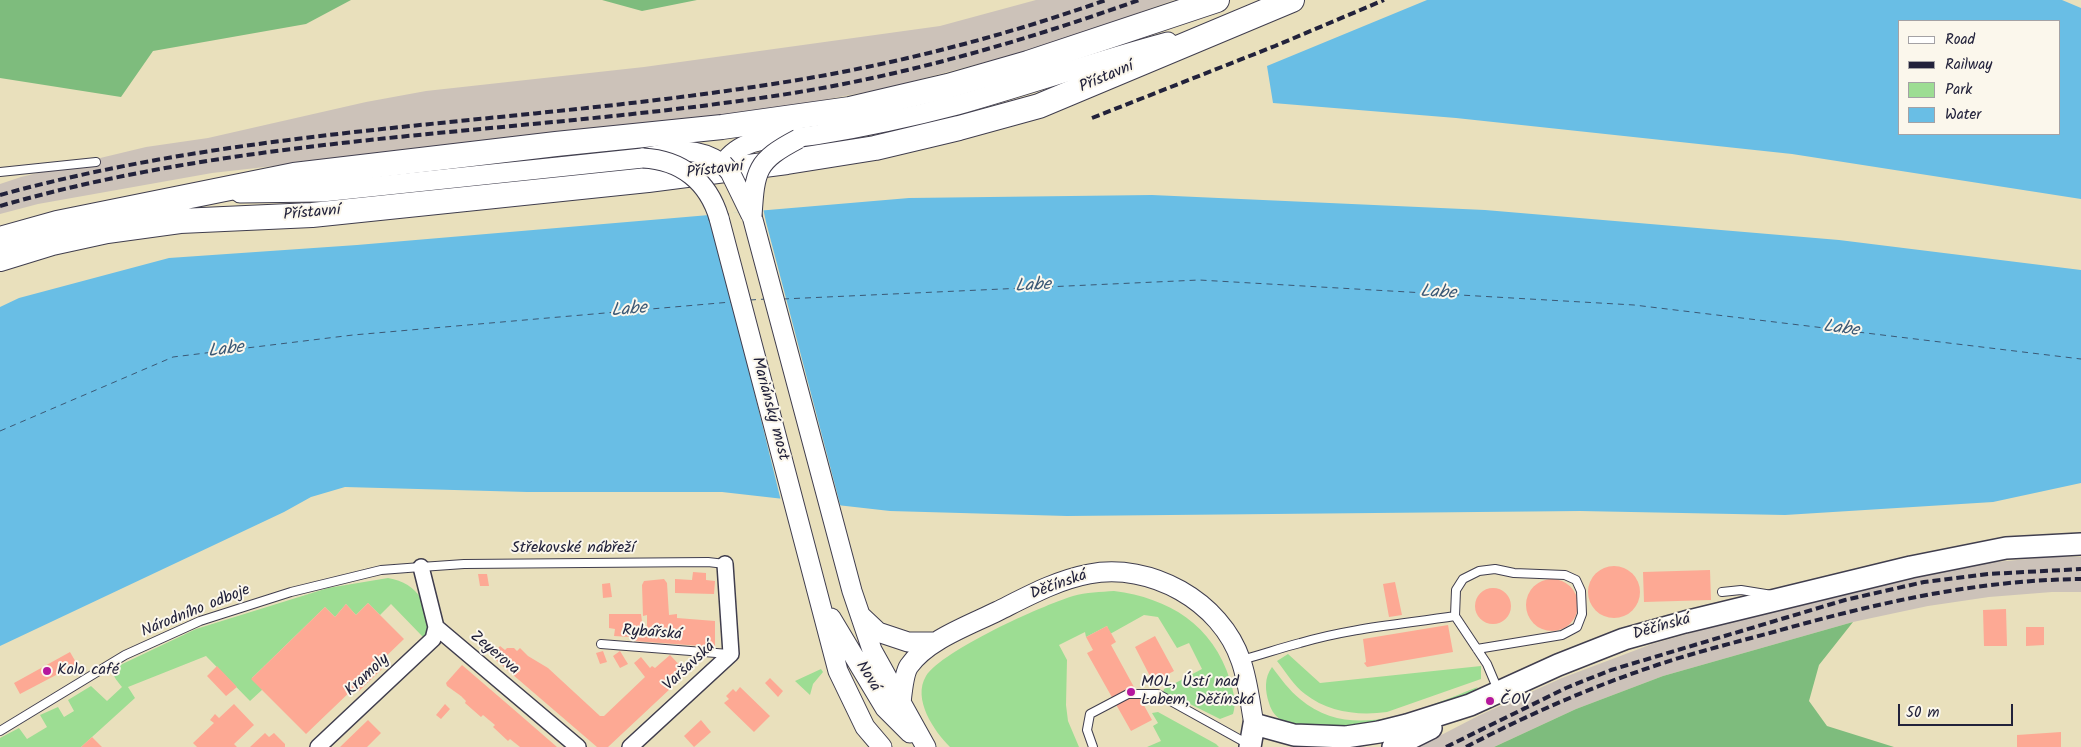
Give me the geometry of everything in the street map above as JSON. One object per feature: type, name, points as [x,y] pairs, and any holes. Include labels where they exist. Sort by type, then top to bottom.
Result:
[{"type":"main road","name":"Přístavní","points":[[0,239],[57,223],[294,175],[722,127],[850,109],[948,86],[1028,63],[1217,0]]},
{"type":"main road","name":"Přístavní","points":[[0,259],[52,243],[107,231],[180,221],[312,215],[628,182],[787,162],[875,148],[1039,106],[1292,0]]},
{"type":"main road","name":"Děčínská","points":[[1252,746],[1254,724],[1294,735],[1346,737],[1407,725],[1470,705],[1558,665],[1624,639],[1685,622],[1911,567],[2006,548],[2081,544]]},
{"type":"main road","points":[[1394,747],[1470,705]]},
{"type":"street","name":"Přístavní","points":[[1035,82],[1150,37],[1229,0]]},
{"type":"street","name":"Přístavní","points":[[798,138],[875,125],[955,105],[1230,26]]},
{"type":"street","points":[[643,158],[685,150],[703,154],[723,164],[735,150],[744,145],[769,139],[798,138]]},
{"type":"street","name":"Mariánský most","points":[[752,216],[754,193],[762,164],[776,150],[798,138]]},
{"type":"street","name":"Přístavní","points":[[206,194],[322,192],[643,158]]},
{"type":"street","name":"Mariánský most","points":[[643,158],[665,160],[685,169],[694,176],[710,195],[719,218],[819,600]]},
{"type":"street","name":"Mariánský most","points":[[723,164],[730,172],[752,216],[852,591]]},
{"type":"street","name":"Mariánský most","points":[[719,218],[718,190],[723,164]]},
{"type":"street","name":"Přístavní","points":[[180,221],[322,192]]},
{"type":"street","name":"Varšavská","points":[[630,747],[731,654],[725,564]]},
{"type":"street","points":[[420,567],[436,627]]},
{"type":"street","name":"Děčínská","points":[[901,703],[908,667],[934,642],[1047,587],[1069,579],[1091,573],[1130,573],[1174,585],[1199,603],[1219,622],[1241,660],[1248,685],[1254,724]]},
{"type":"street","name":"Nová","points":[[852,591],[872,650],[925,747]]},
{"type":"street","points":[[819,600],[838,671],[865,727],[882,747]]},
{"type":"street","name":"Nová","points":[[819,600],[886,708],[925,747]]},
{"type":"street","name":"Děčínská","points":[[861,616],[878,632],[908,642],[934,642]]},
{"type":"street","name":"Kramoly","points":[[318,747],[433,639],[436,627]]},
{"type":"street","name":"Zeyerova","points":[[436,627],[578,747]]},
{"type":"lane","points":[[0,172],[96,162]]},
{"type":"lane","name":"Střekovské nábřeží","points":[[420,567],[503,564],[708,562],[725,564]]},
{"type":"lane","name":"Národního odboje","points":[[0,731],[125,655],[200,621],[291,592],[382,570],[420,567]]},
{"type":"lane","points":[[1477,649],[1562,635],[1577,627],[1582,614],[1581,591],[1576,580],[1565,574],[1514,572],[1495,569],[1480,571],[1463,579],[1456,590],[1455,616],[1477,649],[1487,664],[1499,692]]},
{"type":"lane","points":[[1722,592],[1741,590],[1762,592],[1784,598]]},
{"type":"lane","points":[[1241,660],[1268,654],[1300,642],[1455,616]]},
{"type":"lane","name":"Rybářská","points":[[601,644],[731,654]]},
{"type":"lane","points":[[1093,747],[1087,730],[1090,714],[1128,694],[1158,694],[1252,746]]},
{"type":"shaded area","points":[[1036,0],[1174,0],[1079,34],[1012,55],[887,88],[770,110],[212,173],[38,204],[0,214],[0,184],[21,177],[146,147],[208,138],[366,102],[426,91],[644,67],[940,26]]},
{"type":"shaded area","points":[[2050,557],[2081,557],[2081,592],[2052,592],[1989,597],[1928,606],[1853,622],[1663,676],[1576,709],[1494,747],[1418,747],[1480,715],[1562,678],[1652,644],[1845,589],[1985,563]]},
{"type":"green space","points":[[0,0],[351,0],[306,24],[153,51],[121,97],[0,78]]},
{"type":"green space","points":[[602,0],[697,0],[642,11]]},
{"type":"green space","points":[[388,578],[408,585],[420,598],[427,615],[428,636],[423,637],[391,604],[380,615],[368,603],[356,615],[346,604],[335,617],[325,607],[252,678],[263,689],[250,701],[206,656],[128,687],[135,698],[81,747],[0,747],[0,738],[19,728],[27,739],[47,727],[40,715],[58,707],[64,717],[74,711],[68,700],[91,686],[107,701],[122,687],[114,675],[116,667],[196,629],[328,588]]},
{"type":"green space","points":[[1114,591],[1153,600],[1186,618],[1200,630],[1212,644],[1230,680],[1235,701],[1233,714],[1220,719],[1174,696],[1163,693],[1164,689],[1202,669],[1189,643],[1177,648],[1158,617],[1144,615],[1110,634],[1107,626],[1086,637],[1085,632],[1059,645],[1067,660],[1066,705],[1068,721],[1079,747],[950,747],[932,724],[923,704],[922,685],[926,676],[936,666],[972,642],[1039,609],[1078,595]]},
{"type":"green space","points":[[1853,622],[1819,665],[1809,701],[1827,726],[1894,747],[1494,747],[1576,709],[1663,676]]},
{"type":"green space","points":[[1288,654],[1320,683],[1481,666],[1481,679],[1387,712],[1354,713],[1323,705],[1301,691],[1277,661]]},
{"type":"green space","points":[[1272,667],[1300,699],[1321,712],[1342,719],[1365,721],[1388,718],[1411,712],[1478,687],[1474,691],[1433,708],[1392,722],[1371,727],[1327,730],[1293,725],[1283,721],[1274,714],[1266,689],[1266,680]]},
{"type":"green space","points":[[821,669],[823,672],[813,684],[810,695],[795,681]]},
{"type":"green space","points":[[1158,712],[1219,747],[1147,747],[1161,741],[1153,726],[1158,723],[1152,713]]},
{"type":"water","points":[[1427,0],[2062,0],[2081,8],[2081,199],[1792,154],[1456,118],[1273,103],[1267,66]]},
{"type":"water","name":"Labe","points":[[1152,195],[1485,210],[1839,240],[2081,270],[2081,483],[1993,502],[1785,515],[1580,511],[1067,516],[890,511],[722,492],[527,492],[345,487],[311,497],[284,512],[0,646],[0,307],[19,298],[169,258],[357,245],[909,198]]},
{"type":"pier","points":[[763,208],[841,508],[781,501],[715,232],[708,213],[730,211],[731,213],[739,212],[738,210]]},
{"type":"building","points":[[1614,566],[1624,568],[1632,574],[1638,582],[1640,592],[1638,602],[1632,610],[1624,616],[1614,618],[1604,616],[1596,610],[1590,602],[1588,592],[1590,582],[1596,574],[1604,568]]},
{"type":"building","points":[[1710,570],[1711,600],[1644,602],[1643,572]]},
{"type":"building","points":[[693,572],[706,573],[706,580],[715,581],[714,594],[675,593],[675,579],[692,580]]},
{"type":"building","points":[[478,574],[487,574],[489,586],[480,586]]},
{"type":"building","points":[[664,579],[667,583],[669,615],[677,614],[677,618],[715,621],[715,647],[633,641],[633,629],[631,629],[631,637],[614,636],[615,629],[609,628],[609,614],[641,614],[643,629],[647,629],[647,615],[643,616],[642,585],[644,581]]},
{"type":"building","points":[[1552,579],[1562,581],[1570,587],[1576,595],[1578,605],[1576,615],[1570,623],[1562,629],[1552,631],[1542,629],[1534,623],[1528,615],[1526,605],[1528,595],[1534,587],[1542,581]]},
{"type":"building","points":[[1395,582],[1402,615],[1389,617],[1383,584]]},
{"type":"building","points":[[610,583],[612,597],[603,598],[602,584]]},
{"type":"building","points":[[1493,588],[1500,589],[1506,593],[1510,599],[1510,613],[1506,619],[1500,623],[1493,624],[1486,623],[1480,619],[1476,613],[1475,606],[1476,599],[1480,593],[1486,589]]},
{"type":"building","points":[[368,603],[404,639],[378,664],[382,669],[359,691],[355,687],[306,734],[251,679],[325,607],[335,617],[346,604],[356,615]]},
{"type":"building","points":[[2006,609],[2007,646],[1984,646],[1983,610]]},
{"type":"building","points":[[1448,625],[1453,652],[1367,667],[1364,663],[1366,662],[1363,639]]},
{"type":"building","points":[[1107,626],[1116,642],[1111,645],[1152,720],[1131,731],[1087,653],[1093,650],[1086,637]]},
{"type":"building","points":[[2026,627],[2044,627],[2044,645],[2026,646]]},
{"type":"building","points":[[1155,636],[1174,671],[1153,682],[1135,647]]},
{"type":"building","points":[[500,646],[505,650],[507,648],[514,648],[517,651],[520,648],[528,656],[548,668],[600,716],[604,716],[645,677],[634,663],[641,657],[650,668],[652,666],[655,668],[670,655],[687,673],[608,747],[597,747],[491,656]]},
{"type":"building","points":[[603,651],[607,662],[600,664],[596,653]]},
{"type":"building","points":[[620,651],[628,664],[620,668],[613,656]]},
{"type":"building","points":[[70,652],[77,664],[20,694],[14,683]]},
{"type":"building","points":[[462,665],[557,747],[520,747],[510,739],[508,741],[493,727],[495,725],[483,715],[481,717],[465,703],[466,701],[461,696],[447,686],[446,683]]},
{"type":"building","points":[[217,666],[237,687],[226,696],[207,676]]},
{"type":"building","points":[[770,678],[783,691],[778,697],[765,683]]},
{"type":"building","points":[[740,687],[770,716],[754,732],[724,703],[729,699],[726,696],[733,689],[736,692]]},
{"type":"building","points":[[234,704],[254,725],[234,744],[237,747],[197,747],[193,743],[214,723],[210,720],[215,714],[219,718]]},
{"type":"building","points":[[445,704],[450,709],[441,719],[436,715]]},
{"type":"building","points":[[368,720],[381,733],[367,747],[340,747]]},
{"type":"building","points":[[701,720],[711,732],[694,747],[684,736]]},
{"type":"building","points":[[2061,732],[2061,747],[2017,747],[2017,735]]},
{"type":"building","points":[[265,733],[269,737],[274,733],[285,744],[285,747],[250,747]]},
{"type":"building","points":[[92,737],[102,747],[81,747]]},
{"type":"ferry route","points":[[783,299],[1199,280],[1634,305],[2081,359]]},
{"type":"ferry route","points":[[750,300],[766,299]]},
{"type":"ferry route","points":[[0,431],[173,357],[353,335],[731,302]]},
{"type":"railway","points":[[0,195],[94,172],[189,154],[285,140],[670,98],[809,78],[895,61],[980,40],[1106,0]]},
{"type":"railway","points":[[0,206],[94,182],[189,164],[285,150],[671,110],[814,89],[908,70],[955,58],[1048,31],[1139,0]]},
{"type":"railway","points":[[1092,118],[1275,46],[1384,0]]},
{"type":"railway","points":[[1446,747],[1566,688],[1611,670],[1845,600],[1924,582],[1988,574],[2081,569]]},
{"type":"railway","points":[[1466,747],[1584,692],[1657,665],[1717,647],[1852,611],[1927,595],[2042,580],[2081,579]]},
{"type":"place","name":"Kolo café","points":[[47,671]]},
{"type":"place","name":"MOL, Ústí nad Labem, Děčínská","points":[[1131,692]]},
{"type":"place","name":"ČOV","points":[[1490,701]]}]
